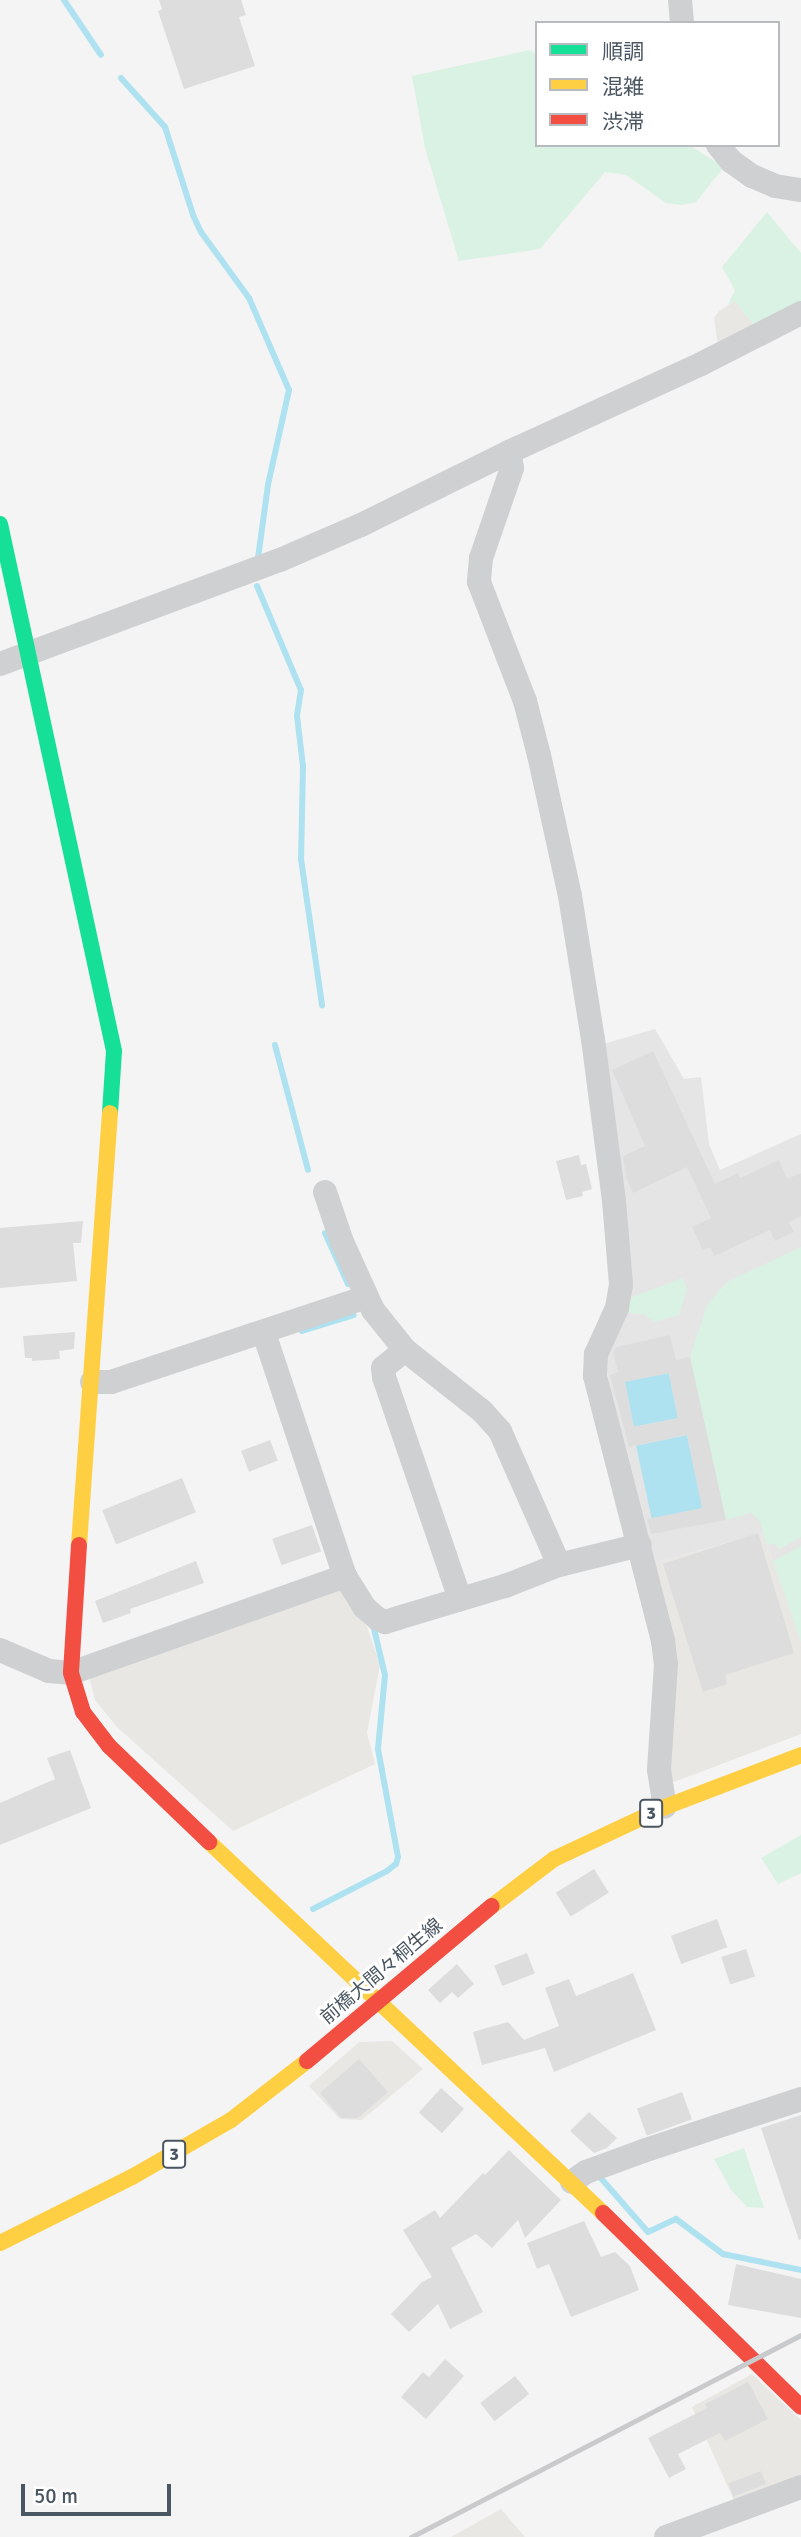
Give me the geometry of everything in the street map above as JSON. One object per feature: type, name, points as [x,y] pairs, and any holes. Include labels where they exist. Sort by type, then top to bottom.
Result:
[{"type":"street","points":[[680,0],[682,21]]},
{"type":"street","points":[[720,147],[731,161],[752,176],[775,186],[801,190]]},
{"type":"street","points":[[0,664],[288,556],[361,525],[509,452],[701,364],[801,313]]},
{"type":"street","points":[[509,452],[512,468],[481,558],[479,582],[525,701],[570,897],[614,1201],[621,1285],[617,1308],[596,1354],[595,1376],[610,1445],[640,1545],[663,1642],[666,1664],[659,1770],[665,1807]]},
{"type":"street","points":[[0,524],[114,1051],[92,1382],[77,1542],[71,1673],[83,1712],[110,1746],[377,2003],[572,2182],[801,2407]]},
{"type":"street","points":[[325,1192],[366,1297],[390,1335],[482,1411],[500,1431],[559,1565]]},
{"type":"street","points":[[92,1382],[111,1382],[366,1297]]},
{"type":"street","points":[[264,1333],[345,1576],[364,1607],[385,1622],[559,1565],[640,1545]]},
{"type":"street","points":[[405,1350],[383,1368],[384,1377],[460,1599]]},
{"type":"street","points":[[0,1650],[49,1671],[71,1673],[345,1576]]},
{"type":"street","name":"前橋大間々桐生線","points":[[0,2243],[132,2177],[209,2134],[261,2098],[511,1890],[554,1859],[665,1807],[801,1755]]},
{"type":"street","points":[[572,2182],[586,2172],[643,2151],[801,2099]]},
{"type":"street","points":[[666,2537],[801,2487]]},
{"type":"shaded area","points":[[735,301],[756,328],[718,346],[714,318],[718,312]]},
{"type":"shaded area","points":[[655,1029],[684,1079],[701,1077],[709,1144],[720,1170],[801,1134],[801,1642],[763,1533],[652,1563],[619,1438],[605,1361],[627,1313],[600,1045]]},
{"type":"shaded area","points":[[763,1533],[801,1642],[801,1734],[674,1782],[666,1771],[652,1563]]},
{"type":"shaded area","points":[[341,1588],[367,1627],[380,1665],[367,1733],[375,1764],[233,1831],[117,1727],[95,1700],[88,1673]]},
{"type":"shaded area","points":[[392,2041],[423,2069],[362,2120],[340,2119],[309,2086],[359,2042]]},
{"type":"shaded area","points":[[752,2374],[801,2420],[801,2481],[736,2505],[692,2407]]},
{"type":"shaded area","points":[[501,2509],[525,2537],[451,2537]]},
{"type":"green space","points":[[530,50],[535,53],[535,147],[692,147],[724,167],[696,202],[682,205],[666,203],[626,175],[605,172],[540,249],[459,261],[425,148],[412,76]]},
{"type":"green space","points":[[767,212],[801,253],[801,302],[756,328],[735,301],[728,305],[735,290],[722,267]]},
{"type":"green space","points":[[801,1247],[801,1537],[779,1549],[773,1543],[767,1545],[759,1519],[751,1513],[726,1520],[690,1357],[707,1305],[727,1282]]},
{"type":"green space","points":[[682,1278],[687,1289],[679,1315],[655,1322],[644,1314],[627,1313],[630,1298]]},
{"type":"green space","points":[[801,1546],[801,1642],[773,1561]]},
{"type":"green space","points":[[801,1835],[801,1873],[778,1884],[761,1858]]},
{"type":"green space","points":[[744,2148],[764,2208],[747,2207],[731,2190],[714,2159]]},
{"type":"water","points":[[669,1373],[678,1418],[634,1427],[625,1382]]},
{"type":"water","points":[[687,1435],[703,1508],[652,1519],[636,1446]]},
{"type":"building","points":[[159,0],[241,0],[246,15],[239,17],[255,66],[184,89],[158,11],[162,9]]},
{"type":"building","points":[[653,1051],[715,1184],[738,1173],[740,1178],[779,1160],[787,1179],[801,1173],[801,1216],[789,1222],[794,1232],[775,1241],[770,1230],[714,1256],[710,1247],[703,1250],[692,1227],[711,1218],[687,1167],[633,1193],[626,1177],[623,1156],[645,1146],[612,1070]]},
{"type":"building","points":[[579,1155],[581,1165],[586,1164],[592,1189],[582,1192],[583,1196],[566,1200],[556,1161]]},
{"type":"building","points":[[83,1221],[81,1243],[73,1243],[77,1281],[0,1288],[0,1228]]},
{"type":"building","points":[[75,1332],[74,1349],[59,1351],[60,1359],[32,1361],[32,1358],[25,1358],[23,1336]]},
{"type":"building","points":[[670,1335],[676,1360],[690,1357],[726,1520],[651,1534],[647,1519],[702,1508],[687,1435],[629,1447],[610,1375],[618,1372],[613,1352],[616,1347]],"holes":[[[669,1373],[678,1418],[634,1427],[625,1382]]]},
{"type":"building","points":[[270,1440],[278,1461],[249,1472],[241,1451]]},
{"type":"building","points":[[182,1478],[196,1512],[116,1545],[102,1510]]},
{"type":"building","points":[[312,1525],[321,1551],[281,1565],[272,1539]]},
{"type":"building","points":[[758,1533],[794,1653],[725,1675],[727,1684],[703,1692],[663,1564]]},
{"type":"building","points":[[196,1561],[204,1583],[130,1609],[131,1613],[103,1623],[95,1601]]},
{"type":"building","points":[[70,1750],[91,1808],[0,1845],[0,1803],[55,1779],[47,1758]]},
{"type":"building","points":[[594,1869],[609,1893],[571,1917],[556,1893]]},
{"type":"building","points":[[717,1919],[727,1947],[681,1964],[671,1936]]},
{"type":"building","points":[[746,1949],[755,1977],[730,1985],[721,1957]]},
{"type":"building","points":[[527,1953],[535,1974],[502,1986],[494,1966]]},
{"type":"building","points":[[457,1964],[474,1984],[458,1998],[452,1992],[440,2003],[428,1990]]},
{"type":"building","points":[[633,1973],[656,2030],[554,2072],[545,2048],[482,2065],[473,2032],[508,2022],[524,2040],[559,2026],[545,1988],[569,1979],[576,1996]]},
{"type":"building","points":[[359,2059],[388,2092],[358,2118],[341,2118],[320,2093]]},
{"type":"building","points":[[441,2088],[464,2109],[442,2133],[419,2113]]},
{"type":"building","points":[[682,2092],[692,2119],[647,2136],[637,2108]]},
{"type":"building","points":[[589,2112],[617,2138],[607,2148],[594,2153],[570,2131]]},
{"type":"building","points":[[801,2115],[801,2239],[799,2240],[761,2128]]},
{"type":"building","points":[[509,2150],[561,2200],[525,2238],[518,2220],[492,2248],[476,2234],[451,2248],[483,2312],[450,2329],[438,2304],[409,2332],[391,2314],[422,2282],[432,2277],[403,2230],[435,2210],[440,2218]]},
{"type":"building","points":[[584,2221],[601,2257],[615,2252],[630,2266],[639,2290],[571,2317],[549,2264],[537,2269],[527,2243]]},
{"type":"building","points":[[736,2264],[801,2279],[801,2318],[728,2305]]},
{"type":"building","points":[[445,2359],[464,2376],[426,2419],[401,2397],[423,2372],[429,2377]]},
{"type":"building","points":[[515,2376],[529,2394],[494,2421],[480,2403]]},
{"type":"building","points":[[748,2382],[768,2419],[725,2441],[720,2433],[678,2454],[686,2469],[669,2478],[648,2438],[707,2408],[705,2404]]},
{"type":"building","points":[[761,2471],[766,2484],[733,2497],[728,2484]]},
{"type":"waterway","points":[[64,0],[101,55]]},
{"type":"waterway","points":[[121,78],[165,127],[201,232],[249,298],[289,390],[268,485],[258,558]]},
{"type":"waterway","points":[[257,586],[301,690],[297,716],[303,766],[301,859],[322,1005]]},
{"type":"waterway","points":[[275,1045],[308,1170]]},
{"type":"waterway","points":[[325,1233],[348,1284]]},
{"type":"waterway","points":[[302,1331],[354,1315]]},
{"type":"waterway","points":[[313,1909],[387,1871],[396,1864],[398,1857],[378,1749],[385,1675],[374,1629]]},
{"type":"waterway","points":[[599,2176],[648,2232],[676,2219],[723,2254],[801,2270]]},
{"type":"railway","points":[[411,2537],[801,2335]]},
{"type":"traffic: fast","points":[[0,524],[114,1051],[110,1113]]},
{"type":"traffic: slow","points":[[79,1545],[110,1113]]},
{"type":"traffic: slow","points":[[492,1906],[554,1859],[665,1807],[801,1755]]},
{"type":"traffic: slow","points":[[209,1842],[603,2213]]},
{"type":"traffic: slow","points":[[0,2243],[132,2177],[231,2120],[307,2061]]},
{"type":"traffic: jam","points":[[79,1545],[71,1673],[83,1712],[109,1746],[209,1842]]},
{"type":"traffic: jam","points":[[307,2061],[492,1906]]},
{"type":"traffic: jam","points":[[603,2213],[801,2407]]}]
